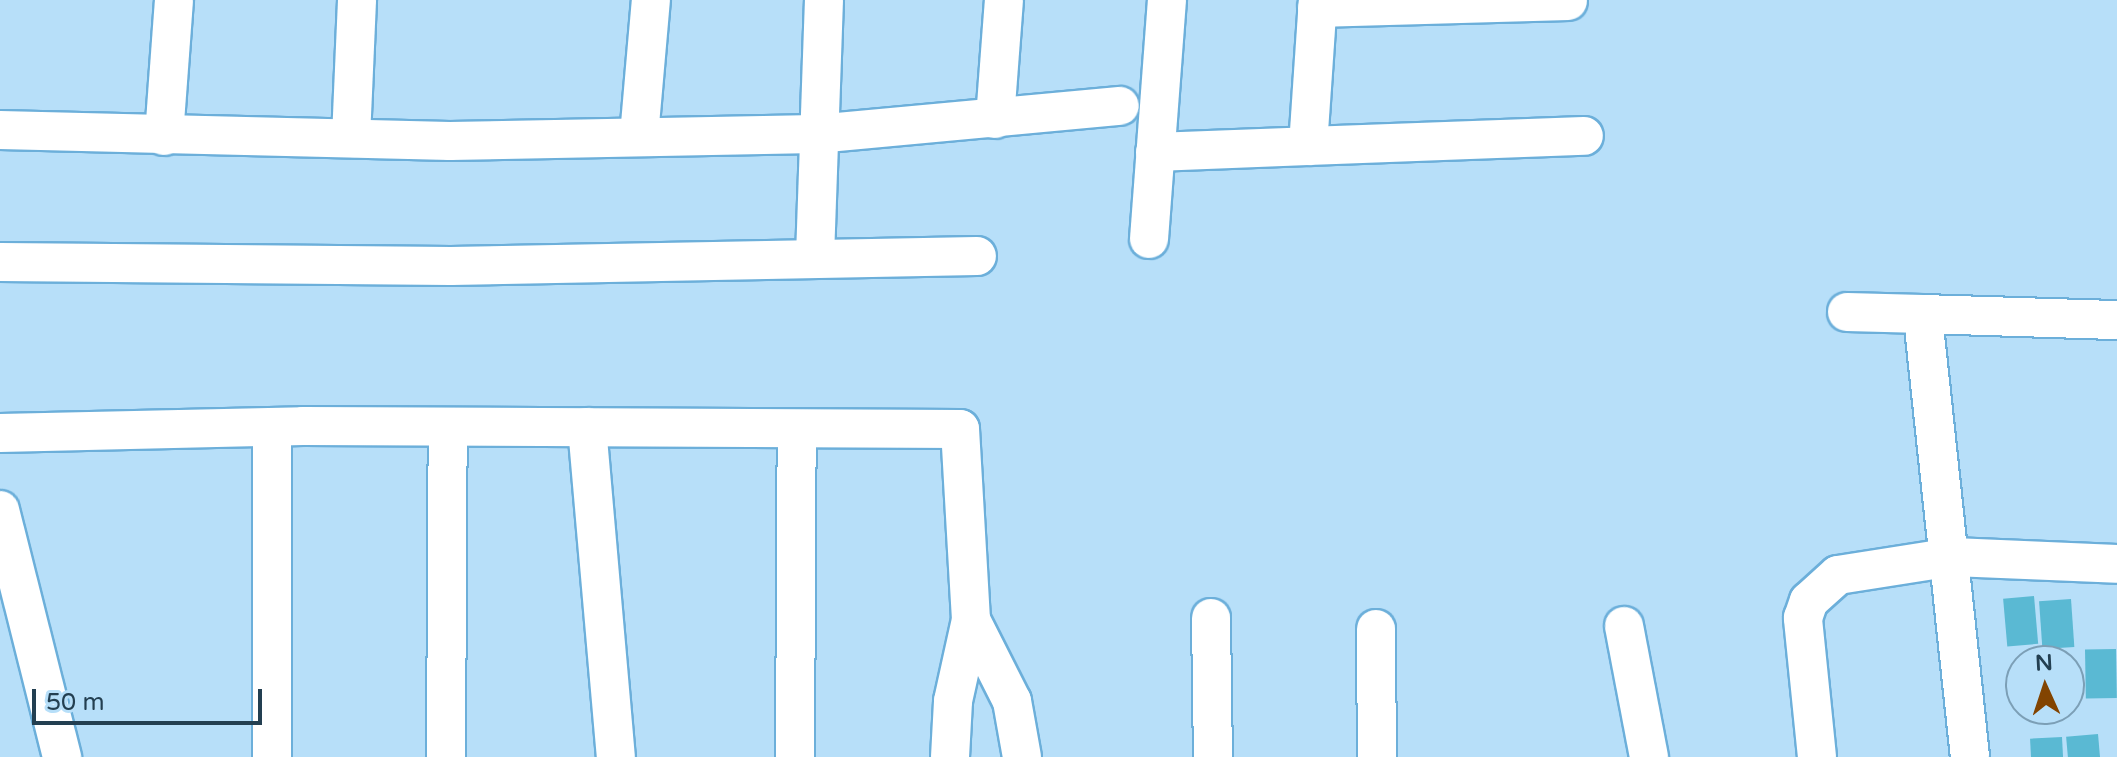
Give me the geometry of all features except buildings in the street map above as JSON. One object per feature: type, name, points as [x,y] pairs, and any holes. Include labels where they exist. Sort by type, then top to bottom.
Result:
[{"type":"street","points":[[164,136],[174,0]]},
{"type":"street","points":[[351,138],[357,0]]},
{"type":"street","points":[[639,136],[651,0]]},
{"type":"street","points":[[815,257],[816,134],[824,0]]},
{"type":"street","points":[[995,119],[1004,0]]},
{"type":"street","points":[[1149,239],[1167,0]]},
{"type":"street","points":[[1308,146],[1318,4],[1568,1]]},
{"type":"street","points":[[0,130],[351,138],[816,134],[1120,106]]},
{"type":"street","points":[[1155,152],[1584,136]]},
{"type":"street","points":[[0,262],[451,266],[977,256]]},
{"type":"street","points":[[1847,312],[2116,327]]},
{"type":"street","points":[[1923,314],[1953,557],[1970,757]]},
{"type":"street","points":[[272,427],[272,757]]},
{"type":"street","points":[[0,433],[272,427],[960,429],[971,620],[953,701],[950,757]]},
{"type":"street","points":[[587,427],[616,757]]},
{"type":"street","points":[[446,757],[448,428]]},
{"type":"street","points":[[795,757],[797,429]]},
{"type":"street","points":[[0,510],[62,757]]},
{"type":"street","points":[[1817,757],[1803,618],[1809,601],[1838,575],[1953,557],[2117,564]]},
{"type":"street","points":[[1211,618],[1213,757]]},
{"type":"street","points":[[971,620],[1012,701],[1022,757]]},
{"type":"street","points":[[1624,626],[1649,757]]},
{"type":"street","points":[[1376,629],[1377,757]]}]
